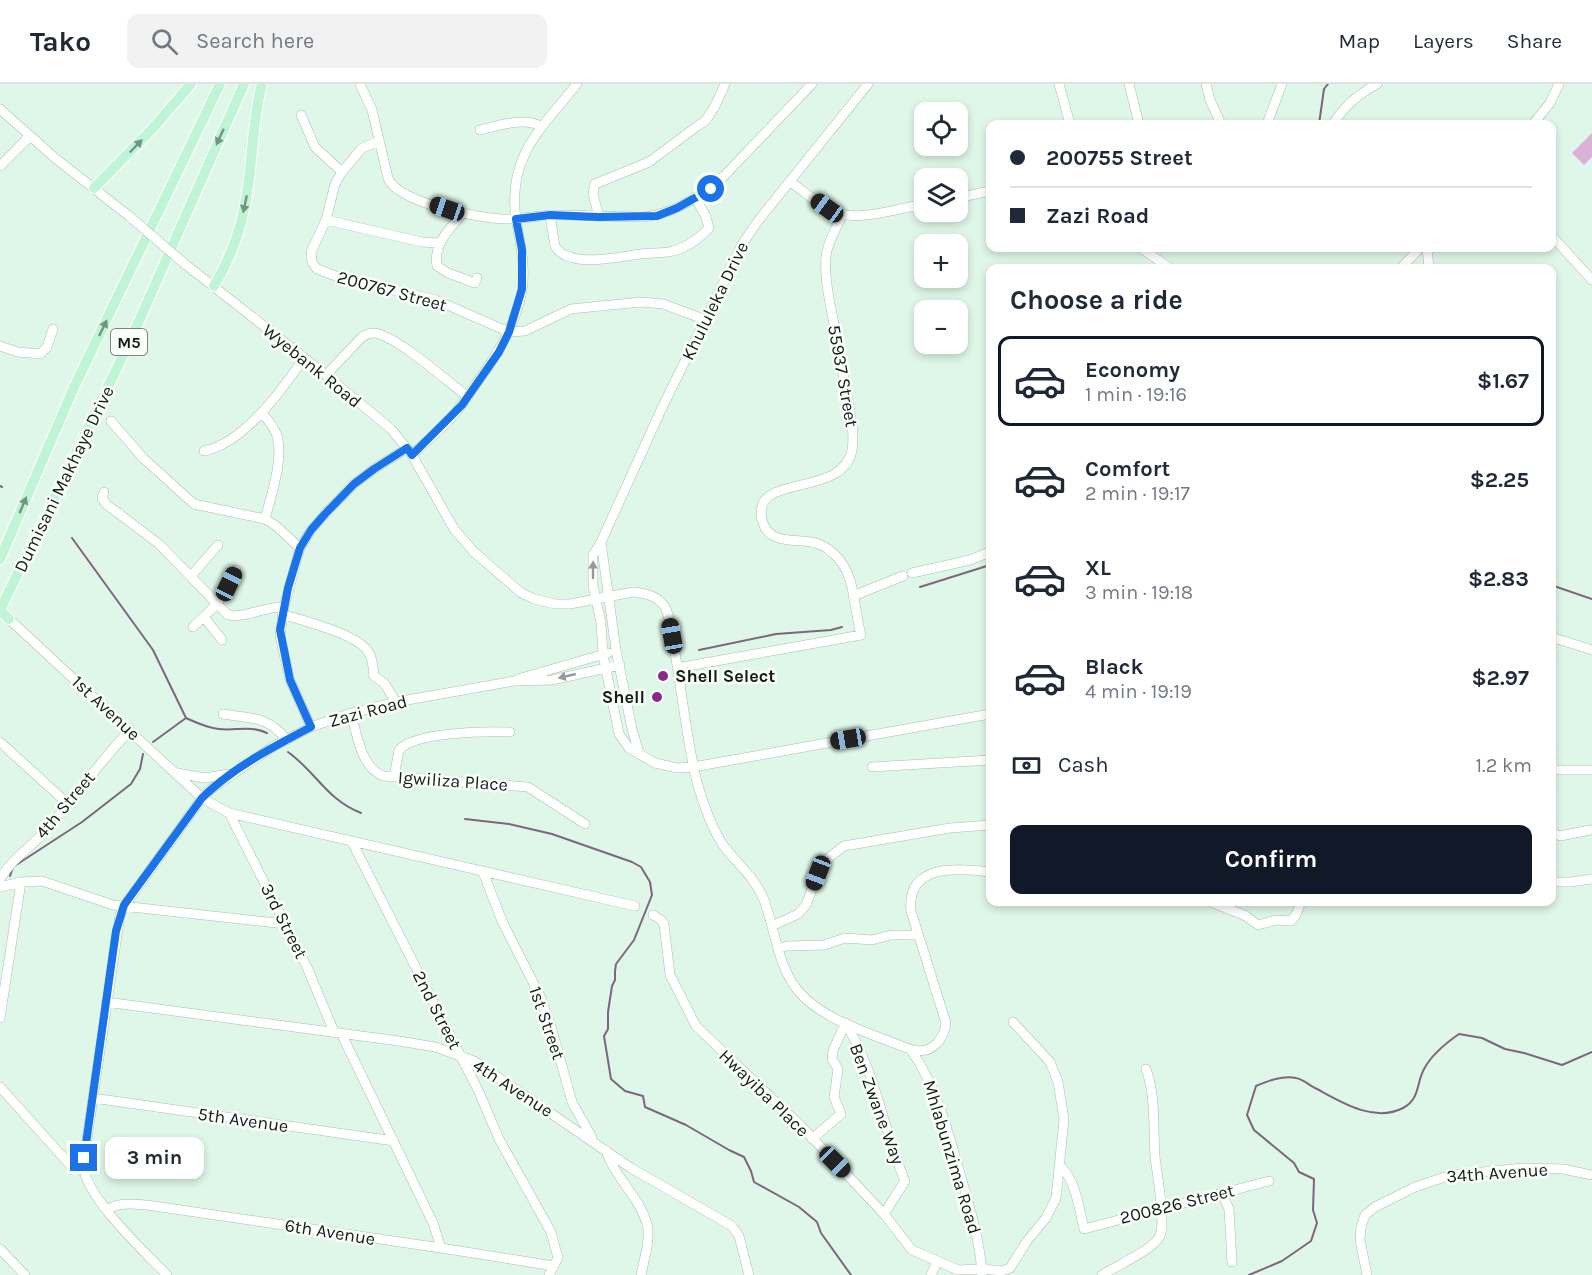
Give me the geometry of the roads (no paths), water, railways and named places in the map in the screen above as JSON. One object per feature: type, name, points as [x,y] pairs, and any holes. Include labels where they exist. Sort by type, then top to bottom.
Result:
[{"type":"main road","points":[[94,188],[153,128],[191,84]]},
{"type":"main road","name":"Dumisani Makhaye Drive","points":[[0,559],[75,385],[220,84]]},
{"type":"main road","name":"Dumisani Makhaye Drive","points":[[0,610],[131,339],[244,84]]},
{"type":"main road","points":[[214,286],[234,246],[242,217],[262,84]]},
{"type":"main road","points":[[0,610],[9,619]]},
{"type":"street","points":[[360,84],[372,110],[390,183],[396,189],[421,200],[462,214],[494,219],[555,215],[657,216],[677,208],[711,189],[812,84]]},
{"type":"street","points":[[311,727],[286,669],[280,630],[283,610],[300,548],[311,530],[354,484],[374,469],[410,452],[451,418],[499,352],[509,332],[523,282],[522,250],[516,219],[515,194],[520,162],[531,139],[577,84]]},
{"type":"street","points":[[598,217],[593,194],[595,184],[649,162],[706,120],[725,84]]},
{"type":"street","name":"Khululeka Drive","points":[[868,84],[743,243],[593,555],[593,586],[601,623],[605,668],[619,734],[629,748],[666,766],[693,766],[986,715]]},
{"type":"street","points":[[1059,84],[1069,120]]},
{"type":"street","points":[[1129,84],[1138,120]]},
{"type":"street","points":[[1206,84],[1219,120]]},
{"type":"street","points":[[1268,120],[1282,84]]},
{"type":"street","points":[[1336,120],[1361,92],[1377,84]]},
{"type":"street","points":[[1536,120],[1550,103],[1559,84]]},
{"type":"street","name":"Wyebank Road","points":[[0,109],[185,264],[391,429],[410,452],[454,529],[473,551],[520,592],[534,599],[555,604],[642,593],[659,600],[669,619],[693,766],[709,815],[722,844],[756,885],[763,898],[789,976],[799,992],[822,1011],[847,1024],[911,1050]]},
{"type":"street","points":[[301,115],[315,147],[342,172]]},
{"type":"street","points":[[480,129],[520,122],[537,123],[542,127]]},
{"type":"street","points":[[0,166],[30,136]]},
{"type":"street","name":"200767 Street","points":[[379,141],[362,148],[335,184],[326,220],[312,252],[312,262],[317,269],[341,279],[436,300],[509,332]]},
{"type":"street","points":[[790,182],[827,208],[842,215],[876,213],[914,206]]},
{"type":"street","points":[[968,196],[986,192]]},
{"type":"street","points":[[555,215],[553,240],[557,250],[574,258],[606,259],[644,253],[664,253],[675,251],[686,245],[709,228],[695,197]]},
{"type":"street","points":[[462,214],[438,243],[437,266],[441,270],[475,283],[477,278]]},
{"type":"street","name":"55937 Street","points":[[677,668],[861,635],[849,575],[842,563],[834,554],[812,542],[778,539],[770,534],[761,518],[762,508],[770,495],[837,474],[845,467],[852,449],[853,426],[825,268],[829,244],[842,215]]},
{"type":"street","points":[[326,220],[422,242],[438,243]]},
{"type":"street","points":[[1556,240],[1592,280]]},
{"type":"street","points":[[1147,252],[1164,264]]},
{"type":"street","points":[[1404,264],[1414,252]]},
{"type":"street","points":[[509,332],[525,331],[571,309],[641,302],[663,304],[706,320]]},
{"type":"street","points":[[0,346],[40,354],[46,347],[52,329]]},
{"type":"street","points":[[326,375],[362,337],[366,334],[378,334],[398,344],[468,397]]},
{"type":"street","points":[[204,451],[218,447],[262,413],[281,392],[304,358]]},
{"type":"street","points":[[262,413],[274,430],[278,444],[275,480],[265,519]]},
{"type":"street","points":[[111,421],[143,458],[194,504],[265,519],[300,548]]},
{"type":"street","points":[[104,492],[103,501],[112,510],[159,544],[228,615],[233,617],[268,607],[283,610],[344,635],[362,645],[369,653],[374,676],[384,683],[396,702]]},
{"type":"street","points":[[601,542],[616,650],[639,753]]},
{"type":"street","points":[[191,576],[218,544]]},
{"type":"street","points":[[853,596],[908,574],[970,560],[986,554]]},
{"type":"street","points":[[193,627],[217,604],[236,570]]},
{"type":"street","points":[[204,616],[222,640]]},
{"type":"street","name":"1st Avenue","points":[[9,619],[202,798]]},
{"type":"street","points":[[1556,639],[1592,650]]},
{"type":"street","name":"Zazi Road","points":[[514,681],[524,676],[616,650]]},
{"type":"street","name":"Zazi Road","points":[[84,1171],[116,931],[124,905],[202,798],[233,773],[287,740],[311,727],[351,713],[396,702],[514,681],[552,680],[620,665]]},
{"type":"street","name":"Igwiliza Place","points":[[351,713],[367,764],[376,773],[394,777],[528,787],[585,824]]},
{"type":"street","points":[[223,714],[251,717],[267,722],[279,730],[287,740]]},
{"type":"street","name":"4th Street","points":[[0,879],[9,864],[46,831],[130,730]]},
{"type":"street","points":[[394,777],[399,750],[409,743],[469,731],[510,732]]},
{"type":"street","points":[[0,742],[68,804]]},
{"type":"street","points":[[872,767],[986,760]]},
{"type":"street","points":[[1556,770],[1592,770]]},
{"type":"street","points":[[175,772],[205,778],[233,773]]},
{"type":"street","points":[[202,798],[229,813],[320,832],[352,842],[634,906]]},
{"type":"street","name":"3rd Street","points":[[229,813],[394,1141],[433,1223],[441,1248]]},
{"type":"street","points":[[772,926],[798,914],[806,905],[818,873],[826,860],[844,846],[951,828],[986,825]]},
{"type":"street","points":[[1556,834],[1560,836],[1590,830]]},
{"type":"street","name":"2nd Street","points":[[352,842],[461,1056],[499,1139],[551,1232],[558,1251],[558,1258],[551,1271]]},
{"type":"street","points":[[911,1050],[925,1052],[934,1046],[943,1036],[946,1023],[910,903],[914,890],[919,882],[930,874],[950,869],[986,872]]},
{"type":"street","name":"1st Street","points":[[483,872],[502,921],[540,996],[572,1102],[595,1142]]},
{"type":"street","points":[[1556,882],[1592,879]]},
{"type":"street","points":[[0,1018],[21,882]]},
{"type":"street","points":[[0,887],[21,882],[50,883],[113,905],[230,920],[285,924]]},
{"type":"street","points":[[1220,906],[1246,916],[1258,925],[1276,920],[1291,921],[1299,906]]},
{"type":"street","name":"Hwayiba Place","points":[[653,915],[664,924],[670,975],[696,1026],[777,1102],[884,1214],[912,1250],[958,1270],[982,1272],[1002,1271],[1010,1268],[1026,1241],[1054,1205],[1059,1166]]},
{"type":"street","points":[[779,948],[824,945],[846,938],[872,940],[891,935],[918,934]]},
{"type":"street","name":"4th Avenue","points":[[106,1002],[435,1047],[474,1061],[631,1168],[732,1226],[740,1236],[749,1275]]},
{"type":"street","points":[[1013,1022],[1054,1068],[1064,1119],[1059,1166]]},
{"type":"street","points":[[812,1139],[841,1114],[834,1097],[838,1069],[832,1059],[833,1050],[847,1024]]},
{"type":"street","name":"Ben Zwane Way","points":[[847,1024],[868,1071],[886,1122],[892,1150],[905,1181],[884,1214]]},
{"type":"street","name":"Mhlabunzima Road","points":[[911,1050],[925,1070],[943,1115],[973,1221],[982,1272]]},
{"type":"street","points":[[1102,1275],[1156,1241],[1160,1234],[1161,1209],[1154,1120],[1146,1069]]},
{"type":"street","points":[[0,1087],[72,1167],[84,1171],[90,1187],[106,1210],[167,1275]]},
{"type":"street","name":"5th Avenue","points":[[93,1098],[394,1141]]},
{"type":"street","points":[[606,1150],[609,1162],[638,1204],[647,1224],[647,1241],[641,1275]]},
{"type":"street","name":"200826 Street","points":[[1059,1166],[1064,1169],[1071,1182],[1084,1229],[1269,1181]]},
{"type":"street","name":"34th Avenue","points":[[1367,1275],[1360,1240],[1365,1215],[1375,1207],[1414,1187],[1450,1174],[1524,1168],[1563,1169],[1592,1175]]},
{"type":"street","points":[[1222,1193],[1229,1209],[1232,1262]]},
{"type":"street","name":"6th Avenue","points":[[106,1210],[121,1204],[147,1205],[441,1248],[551,1271]]},
{"type":"street","points":[[0,1249],[25,1275]]},
{"type":"street","points":[[931,1275],[937,1262]]},
{"type":"waterway","points":[[1320,120],[1324,89],[1328,84]]},
{"type":"waterway","points":[[72,538],[153,650],[186,718],[215,728],[249,729],[267,733]]},
{"type":"waterway","points":[[920,587],[986,566]]},
{"type":"waterway","points":[[1556,587],[1592,599]]},
{"type":"waterway","points":[[699,650],[776,634],[831,630],[842,627]]},
{"type":"waterway","points":[[153,742],[186,718]]},
{"type":"waterway","points":[[288,752],[339,801],[361,813]]},
{"type":"waterway","points":[[10,876],[13,867],[82,822],[131,784],[140,769],[143,754]]},
{"type":"waterway","points":[[465,819],[509,824],[552,834],[641,867],[650,882],[652,895],[634,940],[616,964],[608,1012],[608,1029],[604,1036],[611,1079],[625,1091],[643,1096],[645,1107],[686,1125],[744,1157],[754,1182],[799,1207],[817,1222],[821,1233],[851,1275]]},
{"type":"waterway","points":[[1249,1275],[1282,1261],[1311,1241],[1317,1223],[1313,1210],[1314,1179],[1299,1172],[1294,1163],[1254,1130],[1247,1115],[1256,1086],[1271,1080],[1291,1077],[1358,1109],[1369,1112],[1392,1112],[1403,1108],[1412,1100],[1421,1075],[1431,1058],[1459,1034],[1482,1038],[1505,1049],[1562,1065],[1592,1052]]},
{"type":"place","name":"Shell Select","points":[[663,676]]},
{"type":"place","name":"Shell","points":[[657,697]]}]
